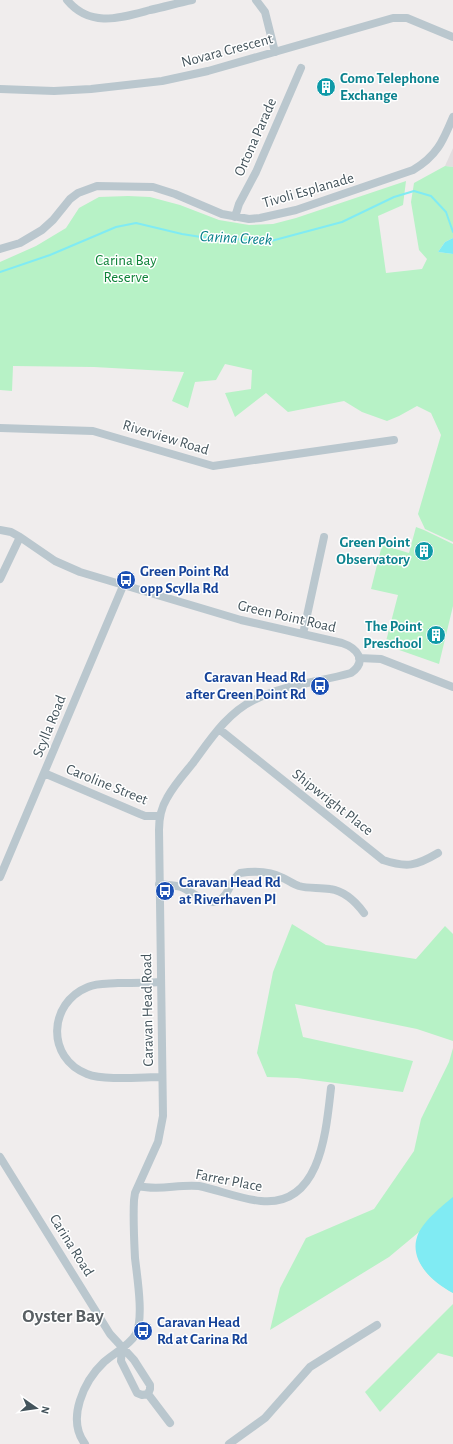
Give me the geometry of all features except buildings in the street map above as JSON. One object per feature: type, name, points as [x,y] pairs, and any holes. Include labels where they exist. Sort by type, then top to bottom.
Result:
[{"type":"street","points":[[69,2],[93,18],[109,19],[192,0]]},
{"type":"street","points":[[256,0],[265,12],[275,52]]},
{"type":"street","name":"Novara Crescent","points":[[0,89],[54,91],[91,89],[127,86],[184,77],[394,18],[407,18],[453,37]]},
{"type":"street","name":"Ortona Parade","points":[[235,217],[239,204],[256,172],[301,68]]},
{"type":"street","name":"Tivoli Esplanade","points":[[0,249],[20,243],[42,230],[53,220],[70,199],[78,193],[97,186],[153,187],[175,194],[212,211],[235,217],[260,218],[284,214],[408,173],[424,164],[435,153],[442,142],[453,117]]},
{"type":"street","name":"Riverview Road","points":[[0,428],[93,431],[213,466],[394,440]]},
{"type":"street","name":"Green Point Road","points":[[0,530],[11,532],[20,536],[63,566],[123,586],[241,620],[349,646],[357,652],[359,658]]},
{"type":"street","points":[[0,579],[20,536]]},
{"type":"street","points":[[303,634],[324,537]]},
{"type":"street","name":"Scylla Road","points":[[0,877],[123,586]]},
{"type":"street","points":[[359,658],[381,659],[453,687]]},
{"type":"street","name":"Caravan Head Road","points":[[85,1444],[78,1430],[76,1421],[79,1403],[94,1373],[104,1362],[130,1341],[135,1334],[140,1321],[133,1210],[135,1193],[154,1151],[160,1133],[162,1116],[160,816],[167,797],[233,713],[254,700],[286,689],[351,673],[358,665],[359,658]]},
{"type":"street","name":"Shipwright Place","points":[[219,729],[383,860],[398,865],[410,865],[422,862],[438,853]]},
{"type":"street","name":"Caroline Street","points":[[44,773],[145,816],[160,816]]},
{"type":"street","points":[[160,884],[181,888],[206,901],[216,902],[225,895],[232,881],[240,873],[274,874],[298,886],[330,889],[346,895],[358,904],[364,913]]},
{"type":"street","points":[[161,982],[101,984],[89,986],[66,1002],[60,1013],[57,1029],[60,1045],[67,1059],[86,1074],[102,1078],[162,1077]]},
{"type":"street","name":"Farrer Place","points":[[139,1186],[155,1189],[189,1185],[199,1186],[260,1201],[271,1202],[294,1194],[303,1187],[317,1162],[327,1124],[331,1088]]},
{"type":"street","name":"Carina Road","points":[[0,1157],[110,1334],[134,1360],[150,1385],[148,1394]]},
{"type":"street","points":[[229,1444],[265,1418],[310,1367],[377,1325]]},
{"type":"street","name":"Carina Road","points":[[122,1347],[121,1361],[137,1393],[142,1395],[148,1394]]},
{"type":"street","name":"Carina Road","points":[[148,1394],[170,1423]]},
{"type":"shaded area","points":[[453,148],[453,167],[445,166]]},
{"type":"green space","name":"Carina Bay Reserve","points":[[445,166],[453,167],[453,238],[445,242],[438,252],[453,254],[453,542],[425,529],[418,514],[441,435],[431,413],[417,406],[387,421],[362,412],[344,401],[288,412],[266,393],[235,417],[225,393],[251,389],[252,370],[225,364],[216,380],[195,382],[188,408],[172,401],[184,372],[94,367],[13,366],[12,391],[0,390],[0,262],[36,246],[66,228],[79,208],[99,197],[150,197],[180,205],[219,220],[249,225],[273,224],[296,218],[406,181],[403,205],[378,216],[386,273],[422,269],[427,259],[419,250],[411,202],[414,183]]},
{"type":"green space","points":[[416,527],[453,544],[453,606],[439,664],[385,645],[398,595],[371,589],[382,545],[409,553]]},
{"type":"green space","points":[[292,924],[326,945],[416,959],[445,926],[453,934],[453,1041],[417,1029],[295,1004],[303,1037],[413,1061],[403,1092],[297,1078],[267,1077],[257,1053],[273,972]]},
{"type":"green space","points":[[453,1048],[453,1293],[429,1275],[419,1261],[417,1243],[419,1232],[389,1257],[270,1330],[280,1288],[306,1238],[374,1209],[414,1151],[421,1119],[449,1062]]},
{"type":"green space","points":[[453,1304],[453,1357],[438,1353],[380,1412],[365,1392]]},
{"type":"water","points":[[453,238],[453,254],[438,252],[445,242]]},
{"type":"water","points":[[453,1197],[453,1293],[437,1283],[423,1268],[416,1251],[416,1242],[419,1232],[426,1222]]},
{"type":"waterway","name":"Carina Creek","points":[[0,272],[50,255],[116,227],[136,223],[201,237],[271,241],[342,222],[394,197],[414,191],[431,196],[446,212],[453,232]]},
{"type":"place","name":"Como Telephone Exchange","points":[[326,87]]},
{"type":"place","name":"Green Point Observatory","points":[[424,551]]},
{"type":"place","name":"Green Point Rd opp Scylla Rd","points":[[126,580]]},
{"type":"place","name":"The Point Preschool","points":[[436,635]]},
{"type":"place","name":"Caravan Head Rd after Green Point Rd","points":[[320,686]]},
{"type":"place","name":"Caravan Head Rd at Riverhaven Pl","points":[[165,891]]},
{"type":"place","name":"Caravan Head Rd at Carina Rd","points":[[143,1331]]},
{"type":"district","name":"Oyster Bay","points":[[63,1315]]}]
